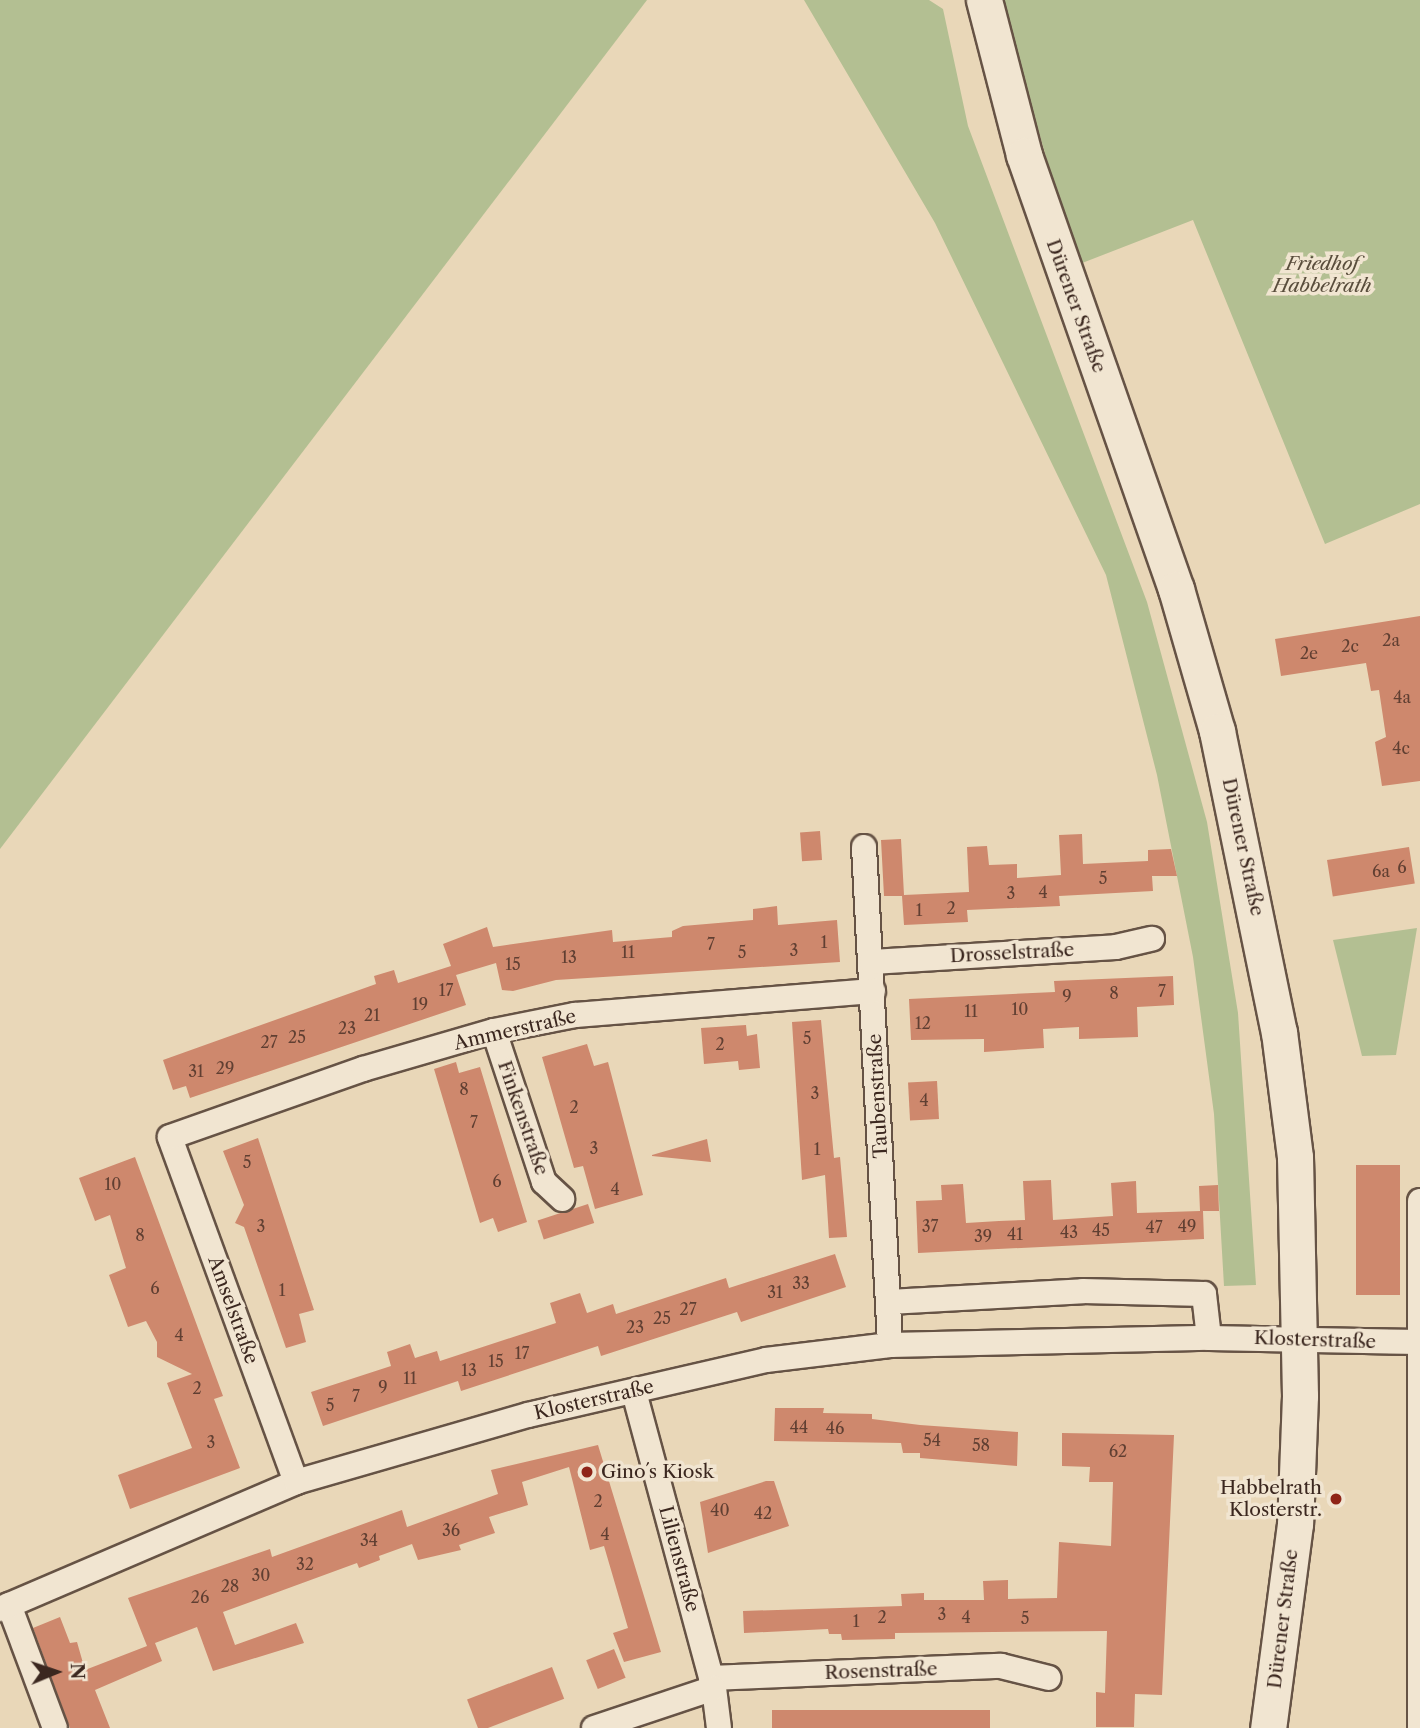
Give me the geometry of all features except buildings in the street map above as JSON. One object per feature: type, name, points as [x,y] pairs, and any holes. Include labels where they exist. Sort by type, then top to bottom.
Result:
[{"type":"main road","name":"Dürener Straße","points":[[984,0],[1024,155],[1172,576],[1217,731],[1279,1032],[1295,1157],[1300,1339],[1294,1524],[1268,1728]]},
{"type":"street","name":"Taubenstraße","points":[[864,847],[890,1345]]},
{"type":"street","name":"Drosselstraße","points":[[872,961],[1116,947],[1152,939]]},
{"type":"street","name":"Ammerstraße","points":[[170,1137],[363,1069],[494,1031],[575,1015],[873,991]]},
{"type":"street","name":"Finkenstraße","points":[[494,1031],[544,1182],[562,1199]]},
{"type":"street","name":"Amselstraße","points":[[170,1137],[296,1482]]},
{"type":"street","points":[[1420,1201],[1420,1728]]},
{"type":"street","points":[[889,1302],[1083,1291],[1204,1294],[1209,1338]]},
{"type":"street","name":"Klosterstraße","points":[[55,1728],[5,1607],[296,1482],[429,1441],[766,1360],[890,1345],[1209,1338],[1419,1342]]},
{"type":"street","name":"Lilienstraße","points":[[634,1392],[712,1683],[719,1728]]},
{"type":"street","name":"Rosenstraße","points":[[594,1728],[712,1683],[1001,1666],[1049,1678]]},
{"type":"green space","points":[[0,0],[647,0],[0,849]]},
{"type":"green space","points":[[804,0],[929,0],[943,9],[968,126],[1147,602],[1207,822],[1238,1013],[1256,1285],[1224,1286],[1214,1114],[1193,957],[1157,775],[1106,575],[935,223]]},
{"type":"green space","name":"Friedhof Habbelrath","points":[[1001,0],[1420,0],[1420,504],[1325,544],[1193,220],[1077,265]]},
{"type":"green space","points":[[1417,928],[1396,1055],[1362,1056],[1333,940]]},
{"type":"place","name":"Gino´s Kiosk","points":[[587,1472]]},
{"type":"place","name":"Habbelrath Klosterstr.","points":[[1336,1499]]}]
